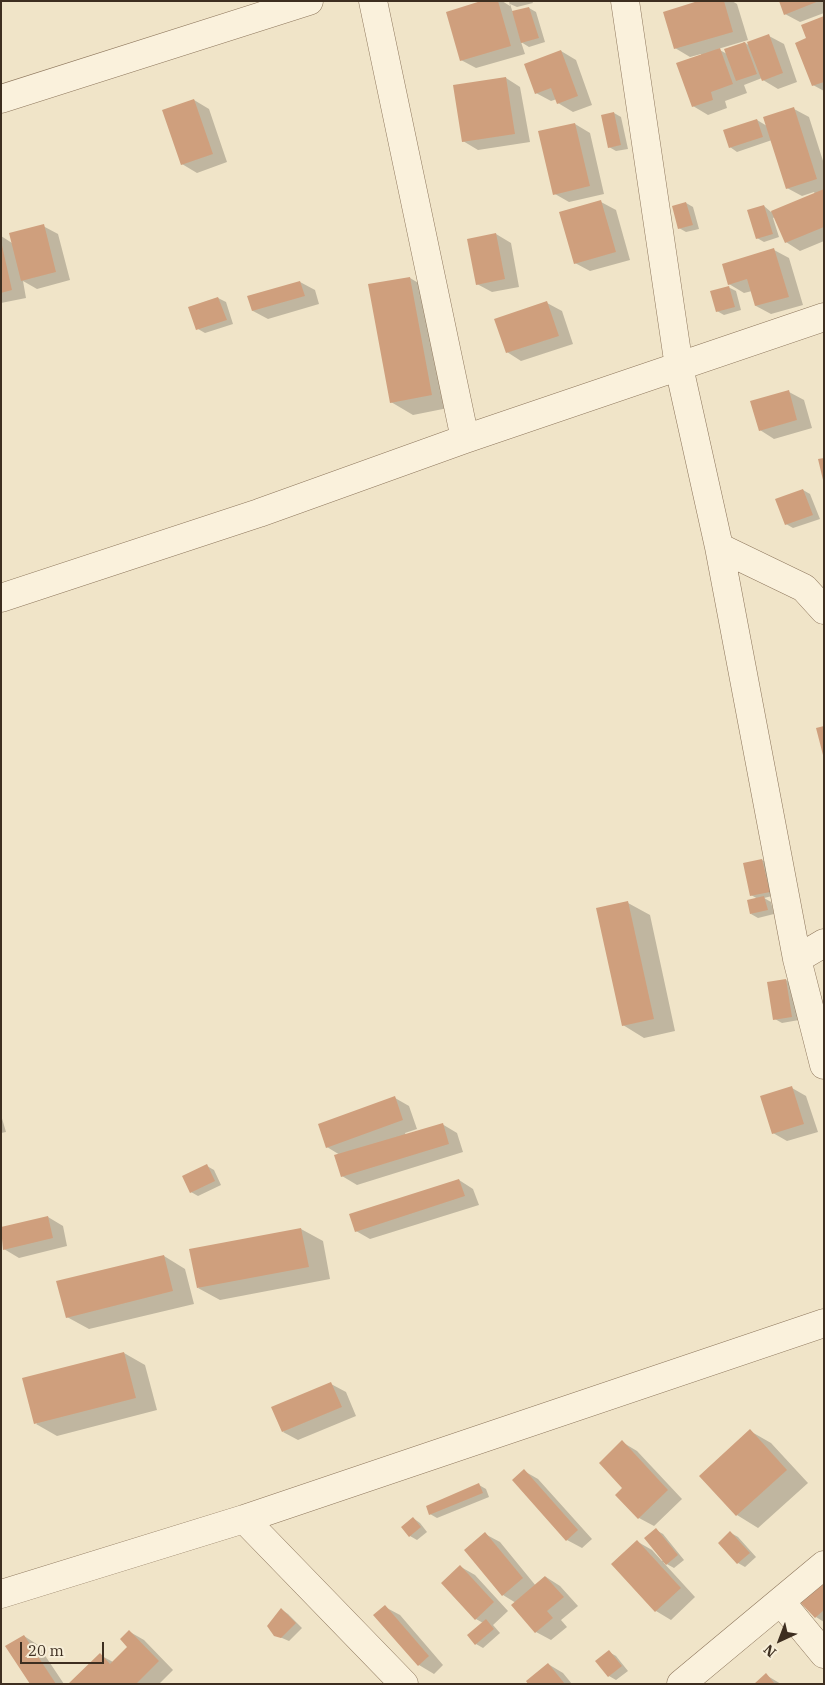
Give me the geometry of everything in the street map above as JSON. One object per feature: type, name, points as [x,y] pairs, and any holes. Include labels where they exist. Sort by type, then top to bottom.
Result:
[{"type":"street","points":[[1,99],[308,1]]},
{"type":"street","points":[[373,1],[465,439]]},
{"type":"street","points":[[625,1],[679,367],[719,547],[797,958],[824,1065]]},
{"type":"street","points":[[1,598],[259,513],[465,439],[824,317]]},
{"type":"street","points":[[719,547],[804,588],[824,610]]},
{"type":"street","points":[[797,958],[824,943]]},
{"type":"street","points":[[1,1594],[244,1519],[824,1324]]},
{"type":"street","points":[[244,1519],[404,1684]]},
{"type":"street","points":[[681,1684],[824,1565]]},
{"type":"street","points":[[781,1602],[824,1654]]},
{"type":"building","points":[[481,1],[498,1],[511,46],[460,61],[446,12]]},
{"type":"building","points":[[698,1],[724,1],[733,32],[674,49],[663,12]]},
{"type":"building","points":[[779,1],[819,1],[784,15]]},
{"type":"building","points":[[529,7],[539,38],[521,43],[512,11]]},
{"type":"building","points":[[824,16],[824,82],[812,86],[795,43],[806,38],[801,25]]},
{"type":"building","points":[[769,34],[783,73],[762,81],[747,42]]},
{"type":"building","points":[[745,42],[757,74],[736,81],[724,49]]},
{"type":"building","points":[[720,48],[733,84],[711,92],[713,100],[692,107],[676,63]]},
{"type":"building","points":[[561,50],[578,96],[557,104],[551,88],[535,94],[524,64]]},
{"type":"building","points":[[506,77],[515,134],[462,142],[453,85]]},
{"type":"building","points":[[194,99],[213,154],[181,165],[162,110]]},
{"type":"building","points":[[794,107],[817,179],[786,189],[763,117]]},
{"type":"building","points":[[614,112],[621,145],[608,148],[601,115]]},
{"type":"building","points":[[757,119],[763,137],[729,148],[723,130]]},
{"type":"building","points":[[575,123],[590,186],[553,195],[538,131]]},
{"type":"building","points":[[824,189],[824,227],[785,243],[771,211]]},
{"type":"building","points":[[601,200],[616,252],[574,264],[559,212]]},
{"type":"building","points":[[686,202],[693,225],[678,229],[672,206]]},
{"type":"building","points":[[764,205],[773,234],[756,239],[747,210]]},
{"type":"building","points":[[44,224],[56,272],[21,281],[9,233]]},
{"type":"building","points":[[496,233],[505,279],[476,285],[467,239]]},
{"type":"building","points":[[1,241],[12,290],[1,293]]},
{"type":"building","points":[[774,248],[789,297],[755,306],[747,279],[728,285],[722,264]]},
{"type":"building","points":[[410,277],[432,395],[390,403],[368,284]]},
{"type":"building","points":[[300,281],[305,296],[252,311],[247,296]]},
{"type":"building","points":[[729,286],[735,307],[716,312],[710,291]]},
{"type":"building","points":[[218,297],[227,320],[196,330],[188,307]]},
{"type":"building","points":[[547,301],[559,336],[506,353],[494,319]]},
{"type":"building","points":[[789,390],[797,420],[759,431],[750,401]]},
{"type":"building","points":[[824,458],[824,480],[823,480],[818,459]]},
{"type":"building","points":[[803,489],[813,515],[785,525],[775,499]]},
{"type":"building","points":[[824,726],[824,755],[823,755],[816,728]]},
{"type":"building","points":[[762,859],[770,892],[750,896],[743,863]]},
{"type":"building","points":[[764,896],[768,910],[750,914],[747,900]]},
{"type":"building","points":[[628,901],[654,1019],[622,1026],[596,908]]},
{"type":"building","points":[[786,979],[792,1017],[773,1020],[767,982]]},
{"type":"building","points":[[792,1086],[804,1124],[772,1134],[760,1096]]},
{"type":"building","points":[[395,1096],[403,1120],[326,1148],[318,1124]]},
{"type":"building","points":[[443,1123],[449,1144],[341,1177],[334,1155]]},
{"type":"building","points":[[207,1164],[215,1181],[190,1193],[182,1176]]},
{"type":"building","points":[[459,1179],[465,1196],[355,1232],[349,1214]]},
{"type":"building","points":[[48,1216],[53,1238],[3,1250],[1,1227]]},
{"type":"building","points":[[301,1228],[309,1267],[197,1288],[189,1249]]},
{"type":"building","points":[[164,1255],[173,1291],[66,1318],[56,1281]]},
{"type":"building","points":[[124,1352],[136,1398],[34,1424],[22,1378]]},
{"type":"building","points":[[331,1382],[342,1407],[282,1432],[271,1407]]},
{"type":"building","points":[[750,1429],[787,1470],[736,1516],[699,1476]]},
{"type":"building","points":[[622,1440],[668,1490],[638,1519],[615,1495],[622,1488],[599,1463]]},
{"type":"building","points":[[524,1469],[578,1530],[566,1541],[512,1480]]},
{"type":"building","points":[[479,1483],[483,1493],[429,1515],[426,1506]]},
{"type":"building","points":[[413,1517],[421,1527],[409,1537],[401,1527]]},
{"type":"building","points":[[656,1528],[678,1555],[666,1565],[644,1538]]},
{"type":"building","points":[[730,1531],[750,1553],[737,1564],[718,1543]]},
{"type":"building","points":[[485,1532],[523,1578],[502,1596],[464,1550]]},
{"type":"building","points":[[637,1540],[681,1588],[655,1612],[611,1564]]},
{"type":"building","points":[[460,1565],[494,1602],[475,1620],[441,1583]]},
{"type":"building","points":[[545,1576],[564,1597],[547,1611],[553,1618],[535,1633],[511,1605]]},
{"type":"building","points":[[824,1576],[824,1610],[815,1618],[798,1600]]},
{"type":"building","points":[[385,1605],[429,1656],[418,1666],[373,1615]]},
{"type":"building","points":[[281,1608],[296,1623],[281,1638],[274,1636],[267,1626]]},
{"type":"building","points":[[486,1619],[494,1629],[475,1645],[467,1635]]},
{"type":"building","points":[[129,1630],[159,1661],[136,1684],[68,1684],[100,1653],[110,1664],[127,1647],[120,1639]]},
{"type":"building","points":[[24,1635],[56,1684],[30,1684],[5,1646]]},
{"type":"building","points":[[609,1650],[622,1666],[608,1677],[595,1661]]},
{"type":"building","points":[[548,1663],[565,1684],[528,1684],[526,1681]]},
{"type":"building","points":[[766,1673],[775,1684],[754,1684]]}]
